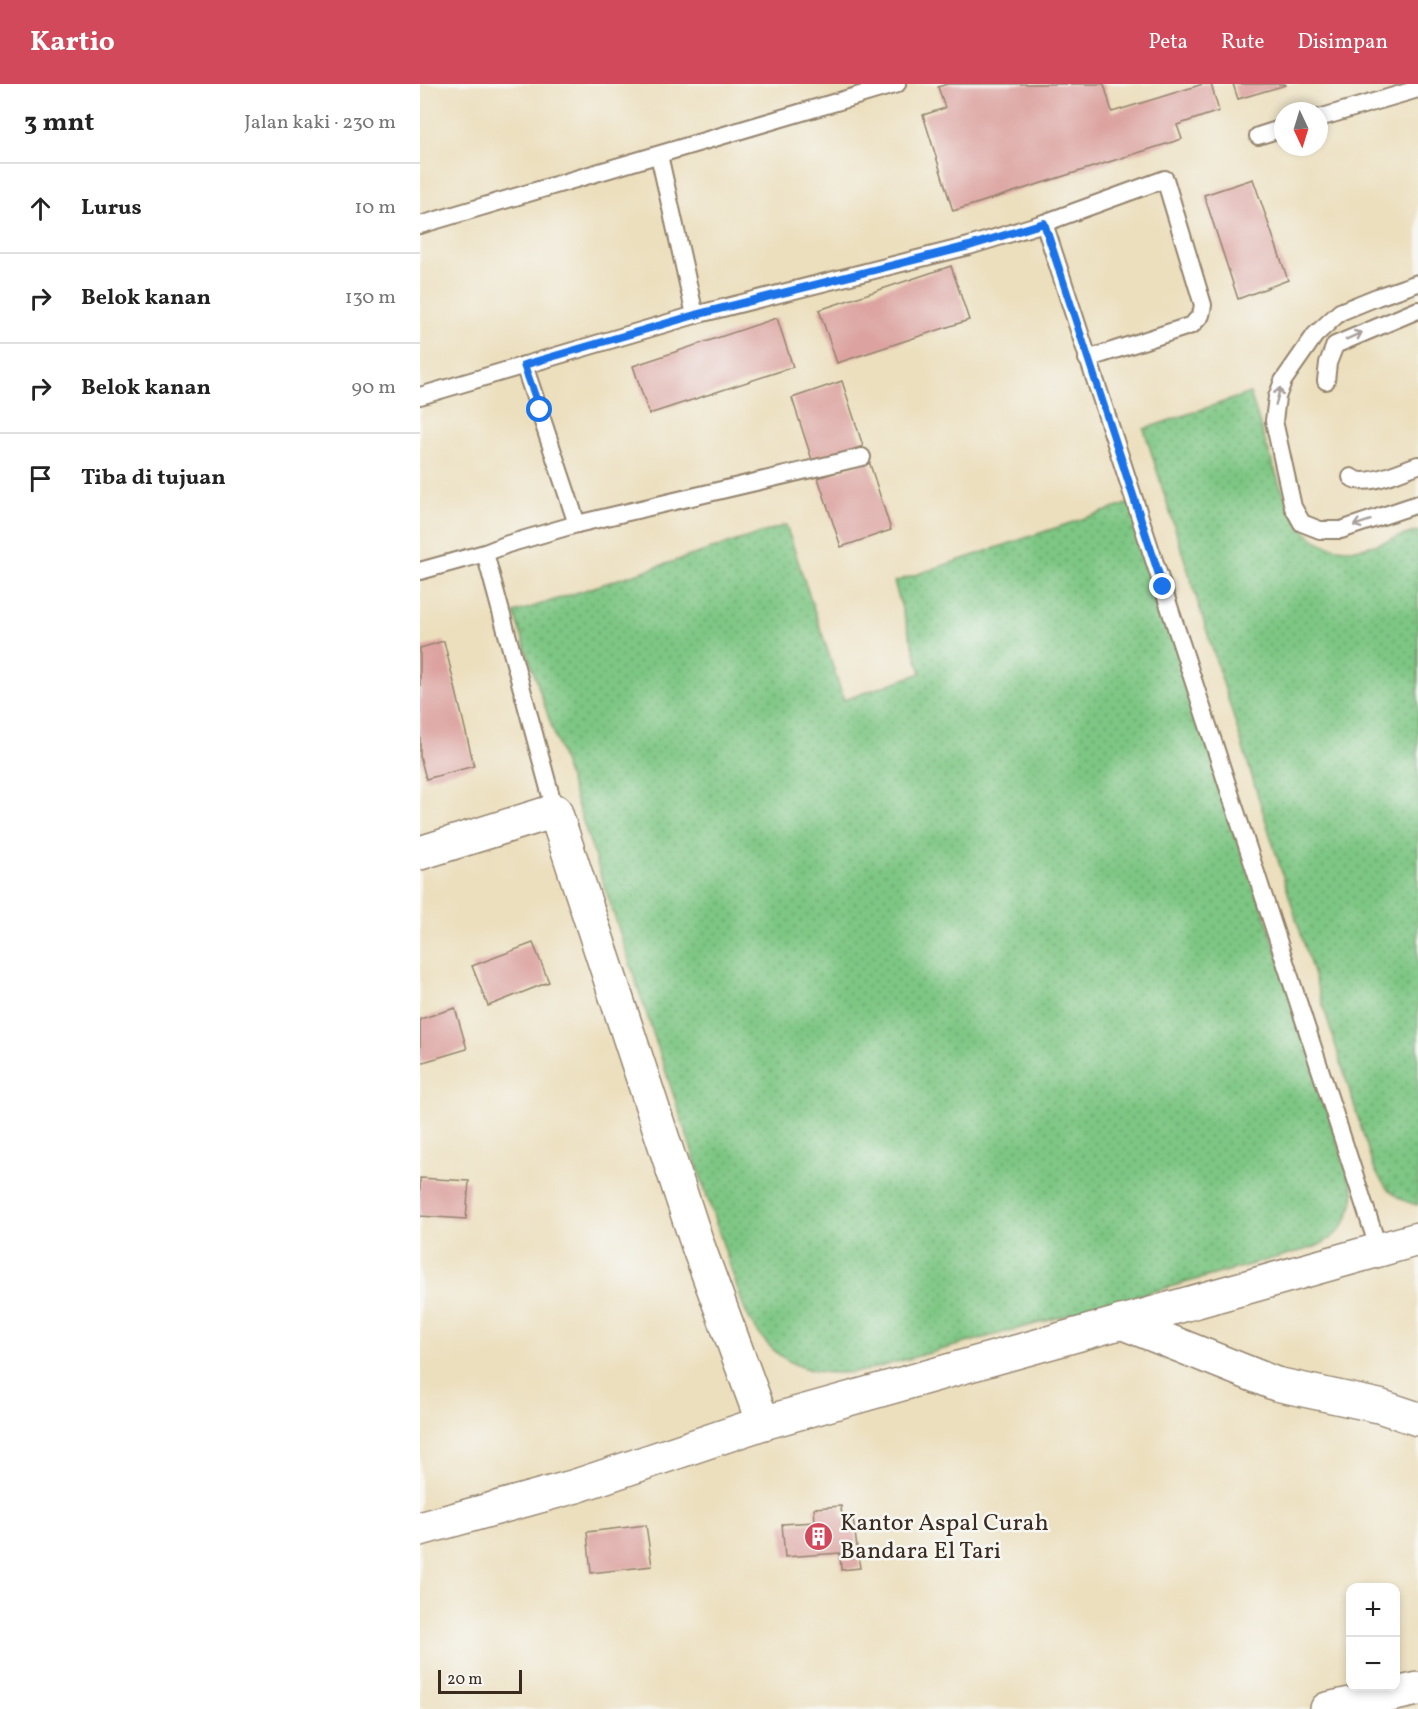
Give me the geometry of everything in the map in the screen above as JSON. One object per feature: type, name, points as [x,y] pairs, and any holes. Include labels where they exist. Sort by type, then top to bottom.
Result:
[{"type":"street","points":[[420,853],[555,811],[698,1246],[763,1423]]},
{"type":"street","points":[[420,1529],[576,1486],[763,1423],[1418,1239]]},
{"type":"street","points":[[1121,1322],[1276,1384],[1379,1406],[1418,1419]]},
{"type":"street","points":[[1327,1709],[1418,1689]]},
{"type":"lane","points":[[420,225],[897,84]]},
{"type":"lane","points":[[1328,115],[1418,88]]},
{"type":"lane","points":[[1258,136],[1274,131]]},
{"type":"lane","points":[[659,155],[695,315]]},
{"type":"lane","points":[[420,396],[695,315],[969,246],[1044,223],[1165,179],[1203,305],[1201,315],[1192,325],[1087,359]]},
{"type":"lane","points":[[1044,223],[1379,1250]]},
{"type":"lane","points":[[1418,284],[1340,312],[1315,335],[1283,381],[1277,397],[1274,421],[1293,507],[1302,523],[1320,530],[1341,530],[1418,504]]},
{"type":"lane","points":[[1326,381],[1335,345],[1418,310]]},
{"type":"lane","points":[[524,365],[577,524]]},
{"type":"lane","points":[[420,572],[485,553],[525,538],[577,524],[862,457]]},
{"type":"lane","points":[[1351,477],[1355,481],[1367,482],[1418,465]]},
{"type":"lane","points":[[485,553],[555,811]]},
{"type":"green space","points":[[1250,393],[1282,489],[1299,524],[1308,534],[1328,545],[1351,549],[1418,531],[1418,1205],[1403,1200],[1391,1192],[1373,1166],[1144,429]]},
{"type":"green space","points":[[1133,502],[1354,1193],[1347,1219],[1338,1232],[1315,1247],[864,1371],[843,1373],[807,1369],[778,1354],[765,1341],[744,1308],[514,613],[786,525],[844,700],[921,673],[894,582]]},
{"type":"building","points":[[947,84],[1104,84],[1112,112],[1203,84],[1211,84],[1219,111],[1177,125],[1182,139],[953,211],[923,115],[945,108],[938,87]]},
{"type":"building","points":[[1233,84],[1285,84],[1286,85],[1238,99]]},
{"type":"building","points":[[1253,179],[1288,280],[1238,299],[1204,195]]},
{"type":"building","points":[[951,266],[969,320],[837,363],[819,310]]},
{"type":"building","points":[[777,318],[793,367],[649,414],[633,366]]},
{"type":"building","points":[[842,381],[863,446],[813,463],[792,398]]},
{"type":"building","points":[[869,461],[891,530],[841,547],[818,478]]},
{"type":"building","points":[[444,641],[474,766],[426,779],[420,756],[420,648]]},
{"type":"building","points":[[533,943],[549,982],[488,1006],[472,966]]},
{"type":"building","points":[[455,1008],[467,1049],[420,1063],[420,1019]]},
{"type":"building","points":[[420,1178],[469,1181],[466,1219],[420,1216]]},
{"type":"building","name":"Kantor Aspal Curah Bandara El Tari","points":[[841,1506],[842,1519],[853,1519],[860,1568],[841,1570],[840,1553],[785,1557],[782,1524],[815,1522],[814,1508]]},
{"type":"building","points":[[646,1525],[652,1566],[591,1573],[587,1532]]},
{"type":"place","name":"Kantor Aspal Curah Bandara El Tari","points":[[819,1536]]},
{"type":"route","points":[[540,410],[524,365],[695,315],[969,246],[1044,223],[1163,587]]}]
